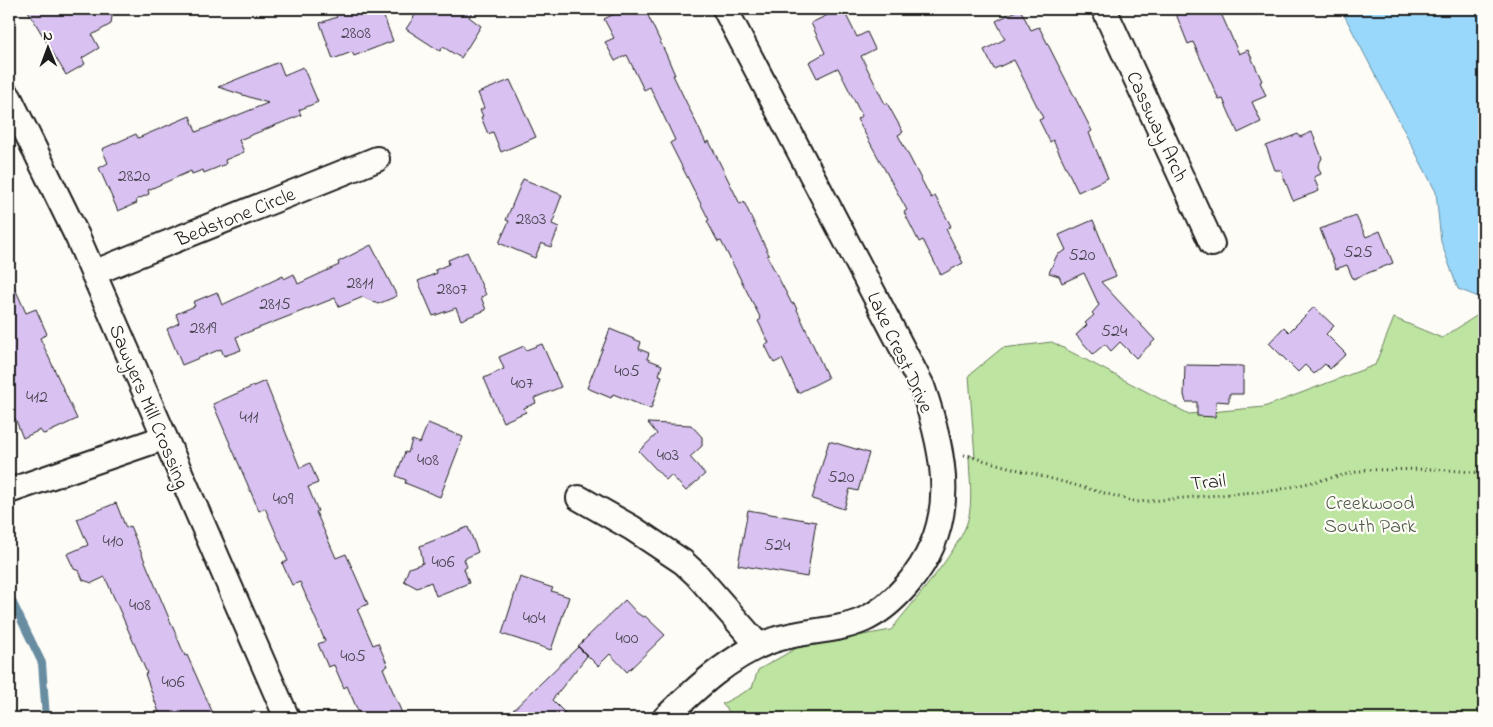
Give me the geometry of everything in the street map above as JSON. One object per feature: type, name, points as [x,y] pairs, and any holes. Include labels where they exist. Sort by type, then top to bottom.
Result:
[{"type":"street","name":"Lake Crest Drive","points":[[664,718],[730,663],[759,646],[772,640],[836,629],[864,620],[891,603],[917,573],[929,554],[940,526],[944,497],[943,468],[935,426],[922,386],[725,9]]},
{"type":"street","name":"Cassway Arch","points":[[1104,9],[1212,244]]},
{"type":"street","name":"Sawyers Mill Crossing","points":[[9,96],[58,195],[93,273],[163,438],[287,718]]},
{"type":"street","name":"Bedstone Circle","points":[[93,273],[377,159]]},
{"type":"street","points":[[9,492],[163,438]]},
{"type":"street","points":[[579,498],[632,528],[683,562],[697,575],[759,646]]},
{"type":"path","name":"Trail","points":[[939,449],[1137,502],[1278,490],[1365,470],[1435,469],[1484,473]]},
{"type":"green space","name":"Creekwood South Park","points":[[1484,311],[1484,718],[735,718],[722,704],[752,688],[758,670],[800,646],[891,630],[933,578],[961,535],[969,515],[971,498],[969,454],[975,458],[969,375],[1002,348],[1052,342],[1189,414],[1264,407],[1375,365],[1394,318],[1442,338]]},
{"type":"water","points":[[1341,9],[1484,9],[1484,299],[1458,289],[1441,242],[1436,192]]},
{"type":"building","points":[[27,9],[113,9],[111,24],[92,35],[99,48],[82,58],[85,64],[66,75]]},
{"type":"building","points":[[334,9],[381,9],[393,41],[354,56],[352,52],[333,59],[320,23],[337,17]]},
{"type":"building","points":[[419,9],[474,9],[469,17],[481,26],[461,58],[443,47],[440,51],[406,29]]},
{"type":"building","points":[[624,9],[645,9],[675,75],[673,75],[706,143],[709,141],[740,204],[744,202],[769,255],[767,256],[792,304],[794,303],[828,378],[798,393],[782,359],[774,363],[765,345],[769,343],[758,321],[761,319],[721,241],[718,242],[707,221],[709,220],[670,143],[675,140],[650,87],[644,90],[627,55],[615,61],[605,42],[614,38],[604,19]]},
{"type":"building","points":[[843,9],[857,37],[867,32],[875,49],[861,56],[885,104],[887,103],[903,132],[898,135],[931,198],[935,196],[951,226],[946,229],[963,263],[941,275],[923,240],[919,242],[904,212],[907,210],[857,119],[862,116],[838,68],[817,78],[809,62],[825,53],[811,23]]},
{"type":"building","points":[[1020,9],[1031,30],[1039,27],[1092,131],[1089,133],[1108,178],[1078,192],[1053,140],[1050,142],[1039,120],[1043,118],[1014,60],[994,69],[984,50],[1005,39],[996,21]]},
{"type":"building","points":[[1174,9],[1219,9],[1239,54],[1248,50],[1262,81],[1260,82],[1266,96],[1252,102],[1261,122],[1238,133],[1223,99],[1219,100],[1193,42],[1188,44]]},
{"type":"building","points":[[279,62],[284,75],[303,67],[318,102],[299,110],[301,115],[239,140],[244,152],[225,160],[226,164],[204,173],[203,170],[192,174],[191,171],[148,190],[149,194],[136,200],[137,203],[118,211],[99,168],[108,163],[102,149],[136,134],[138,138],[190,116],[196,132],[268,103],[218,87]]},
{"type":"building","points":[[510,80],[536,137],[501,152],[493,132],[488,134],[481,117],[483,116],[480,110],[484,108],[478,93]]},
{"type":"building","points":[[1312,132],[1322,158],[1318,166],[1321,174],[1314,177],[1319,191],[1293,201],[1281,170],[1275,170],[1266,146],[1298,134],[1300,137]]},
{"type":"building","points":[[523,179],[562,195],[552,224],[559,227],[551,247],[541,243],[535,258],[499,243],[509,221],[506,220]]},
{"type":"building","points":[[1356,216],[1366,237],[1380,231],[1393,263],[1353,279],[1347,265],[1336,269],[1320,229]]},
{"type":"building","points":[[1093,220],[1116,276],[1101,282],[1155,340],[1136,358],[1120,342],[1111,351],[1105,344],[1093,354],[1076,335],[1087,325],[1085,323],[1094,315],[1092,313],[1099,305],[1084,273],[1062,283],[1059,276],[1049,273],[1057,255],[1066,250],[1059,235]]},
{"type":"building","points":[[371,245],[397,296],[378,304],[363,297],[339,307],[335,298],[236,337],[241,350],[224,356],[221,349],[182,365],[167,329],[179,323],[176,314],[195,306],[193,302],[217,292],[222,305],[283,276],[284,279],[294,274],[298,284],[339,265],[338,262]]},
{"type":"building","points":[[467,252],[486,295],[481,297],[486,310],[461,320],[456,308],[433,316],[418,281],[437,273],[435,270],[449,264],[448,260]]},
{"type":"building","points":[[9,275],[26,313],[36,309],[47,334],[40,338],[77,419],[47,433],[43,434],[40,430],[23,438],[15,418],[9,421]]},
{"type":"building","points":[[1314,307],[1334,326],[1326,334],[1346,354],[1330,369],[1325,364],[1314,374],[1305,365],[1298,372],[1269,343],[1284,327],[1289,332]]},
{"type":"building","points":[[610,329],[641,342],[639,349],[649,353],[647,359],[662,365],[659,375],[662,376],[651,409],[613,394],[611,398],[587,388]]},
{"type":"building","points":[[542,344],[561,387],[534,398],[536,403],[524,408],[526,412],[503,422],[484,378],[504,369],[499,357],[524,346],[526,350]]},
{"type":"building","points":[[1185,365],[1243,366],[1243,394],[1229,394],[1229,402],[1216,401],[1215,417],[1197,416],[1197,402],[1186,402],[1184,395]]},
{"type":"building","points":[[265,381],[300,468],[310,463],[318,483],[308,487],[318,511],[316,512],[336,558],[346,554],[368,604],[357,609],[373,645],[378,643],[388,666],[383,668],[404,718],[361,718],[347,686],[344,688],[334,665],[328,667],[318,644],[325,641],[300,582],[292,585],[282,563],[288,561],[265,508],[259,511],[213,404]]},
{"type":"building","points":[[428,423],[463,437],[440,497],[405,483],[406,480],[396,476],[405,452],[408,453],[412,440],[420,443]]},
{"type":"building","points":[[648,423],[691,425],[702,437],[702,446],[690,457],[705,474],[686,491],[671,475],[666,480],[639,451],[657,434]]},
{"type":"building","points":[[829,441],[869,453],[858,491],[850,489],[844,509],[812,499]]},
{"type":"building","points":[[116,503],[126,528],[130,526],[185,656],[187,655],[215,718],[161,718],[145,674],[147,673],[105,577],[92,583],[83,580],[79,571],[74,569],[67,554],[88,545],[77,519]]},
{"type":"building","points":[[748,510],[816,522],[807,577],[738,565]]},
{"type":"building","points":[[468,527],[478,552],[464,559],[467,567],[464,569],[469,583],[436,596],[431,582],[417,588],[404,581],[409,568],[423,563],[420,546]]},
{"type":"building","points":[[520,577],[553,588],[551,591],[569,597],[551,650],[502,634]]},
{"type":"building","points":[[625,600],[637,613],[643,617],[645,616],[665,635],[627,672],[610,654],[598,666],[578,646]]},
{"type":"building","points":[[578,647],[587,656],[552,700],[570,718],[505,718]]},
{"type":"waterway","points":[[12,601],[42,663],[46,718]]}]
